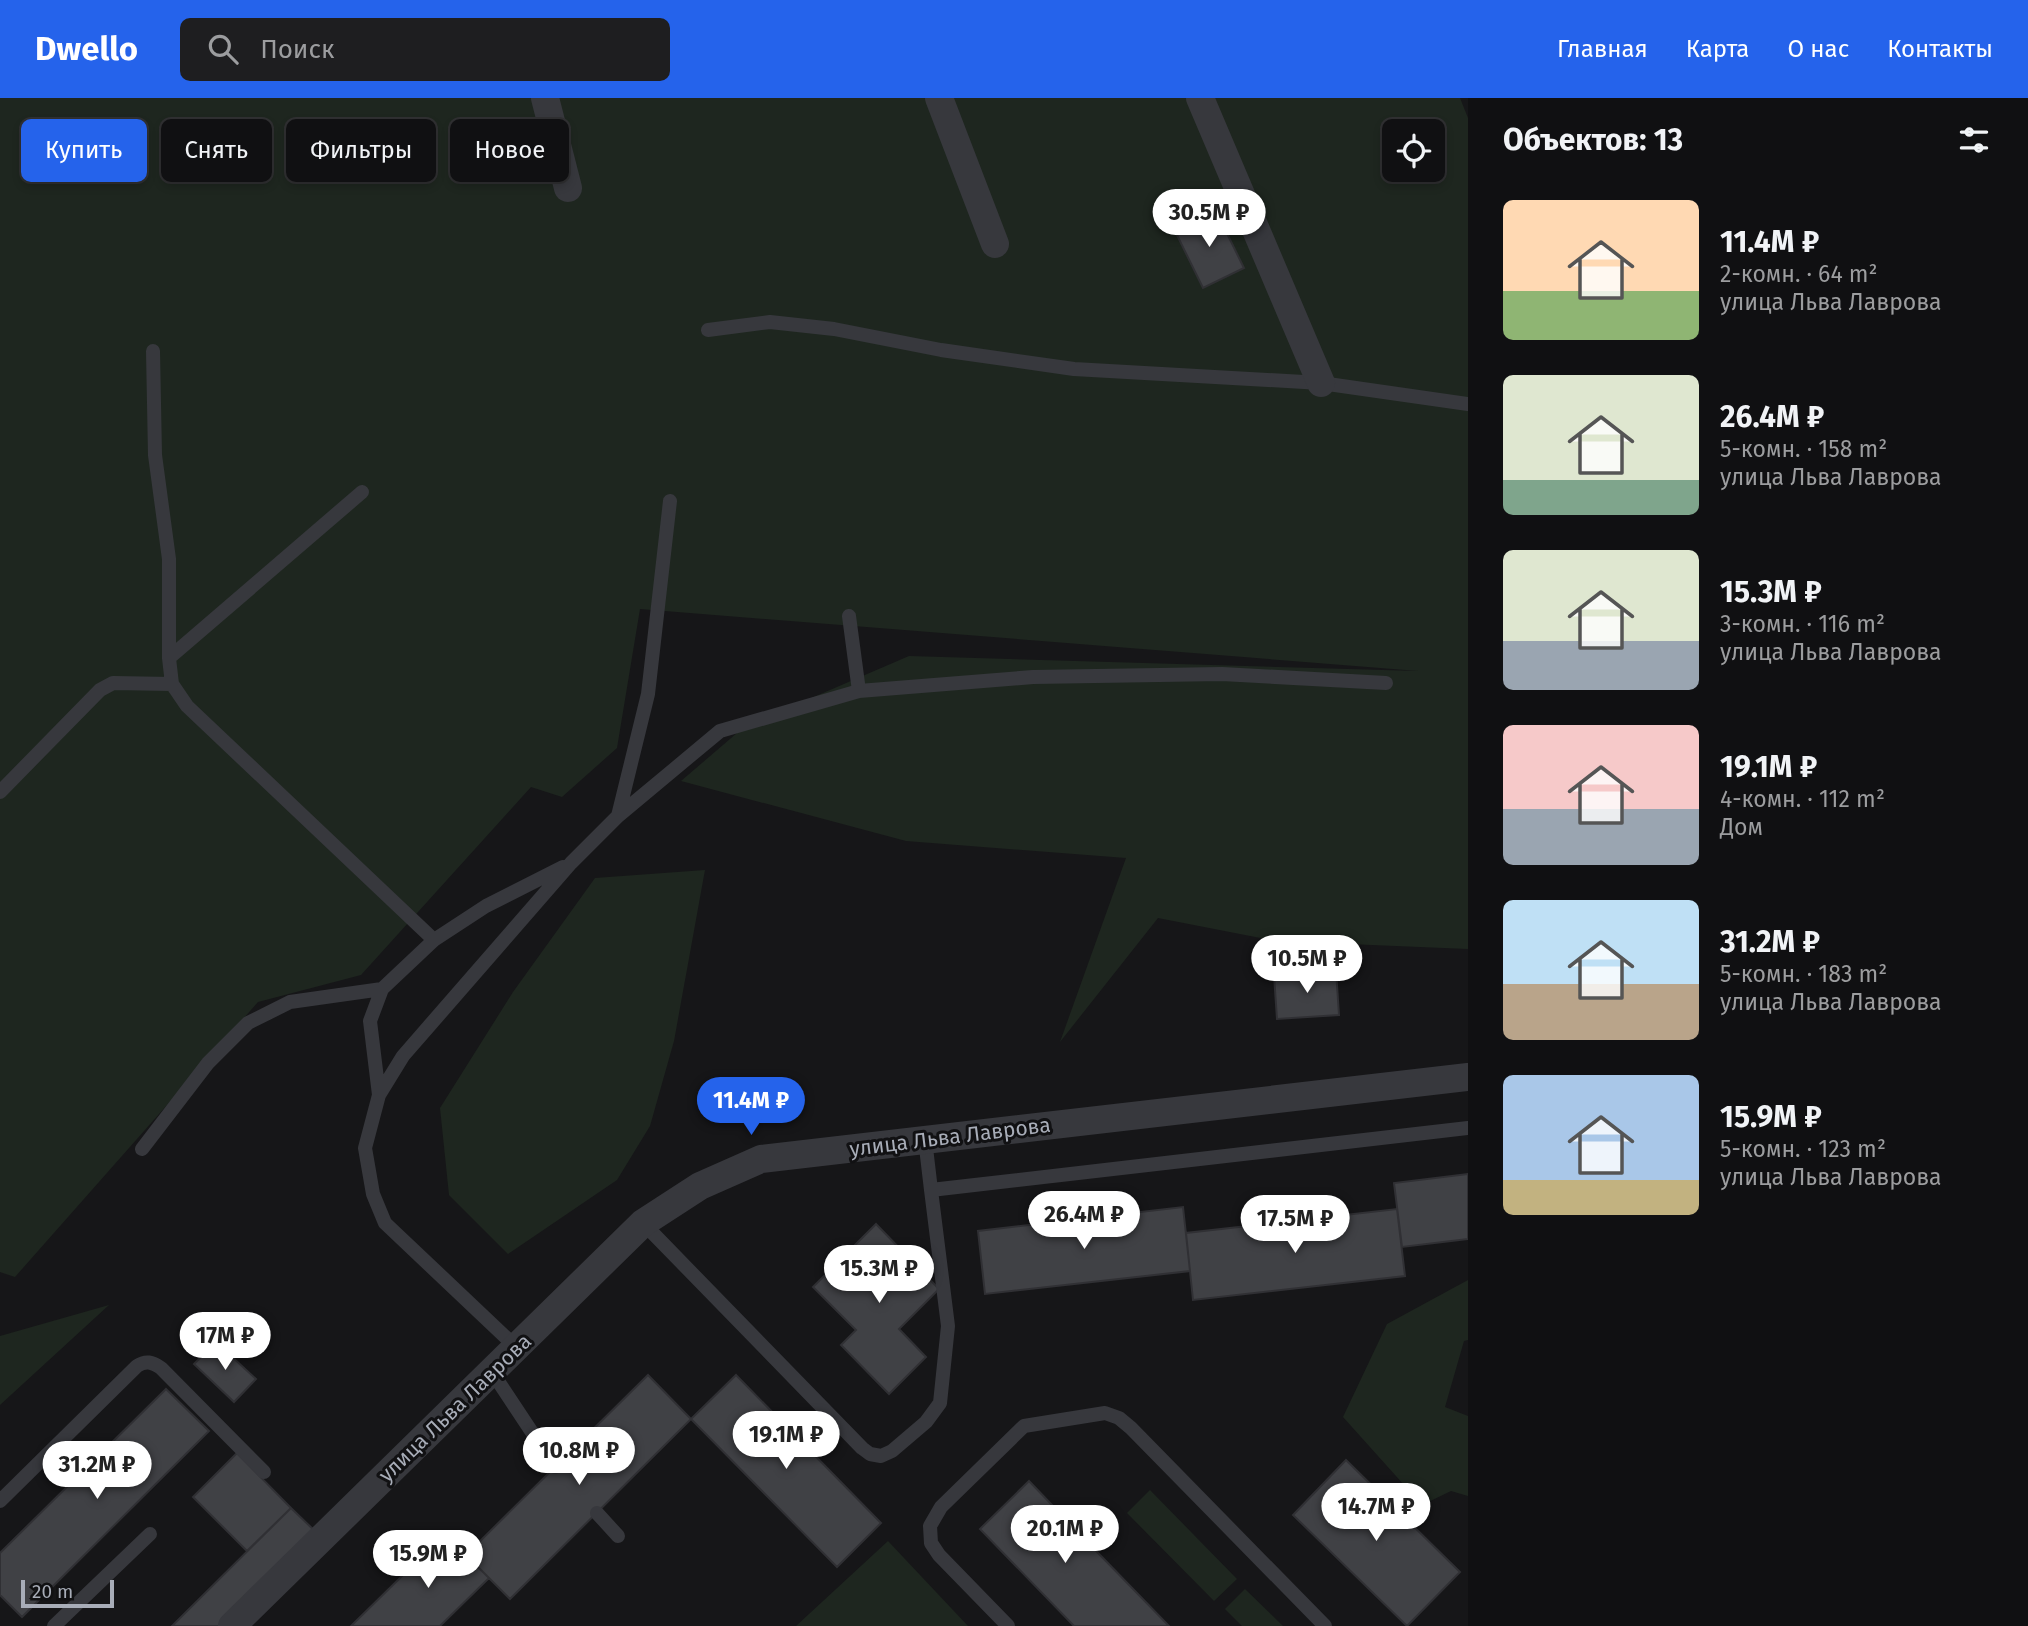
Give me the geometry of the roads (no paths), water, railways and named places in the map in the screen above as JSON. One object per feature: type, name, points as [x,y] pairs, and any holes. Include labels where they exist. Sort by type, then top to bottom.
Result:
[{"type":"street","points":[[545,98],[568,188]]},
{"type":"street","points":[[939,98],[995,244]]},
{"type":"street","points":[[1200,98],[1321,383]]},
{"type":"street","name":"улица Льва Лаврова","points":[[232,1626],[643,1223],[700,1186],[761,1159],[1468,1077]]},
{"type":"lane","points":[[708,330],[770,322],[834,329],[941,351],[1074,369],[1321,383],[1468,404]]},
{"type":"lane","points":[[153,351],[155,454],[169,559],[169,658],[172,684],[187,706],[434,940]]},
{"type":"lane","points":[[169,658],[362,492]]},
{"type":"lane","points":[[618,816],[648,694],[670,500]]},
{"type":"lane","points":[[849,616],[859,691]]},
{"type":"lane","points":[[517,1348],[385,1223],[373,1194],[365,1148],[379,1095],[403,1056],[571,863],[618,816],[720,731],[859,691],[1034,677],[1222,674],[1386,683]]},
{"type":"lane","points":[[0,792],[100,690],[113,683],[128,681],[172,684]]},
{"type":"lane","points":[[379,1095],[370,1021],[382,989],[434,940],[486,906],[571,863]]},
{"type":"lane","points":[[142,1149],[208,1063],[248,1023],[290,1002],[382,989]]},
{"type":"lane","points":[[930,1190],[1468,1128]]},
{"type":"lane","points":[[643,1223],[863,1448],[870,1454],[881,1457],[926,1422],[940,1403],[943,1390],[948,1326],[925,1139]]},
{"type":"lane","points":[[0,1502],[144,1362],[161,1368],[264,1472]]},
{"type":"lane","points":[[492,1372],[555,1467]]},
{"type":"lane","points":[[1009,1626],[939,1555],[931,1543],[930,1526],[941,1507],[1024,1426],[1105,1413],[1119,1418],[1131,1428],[1325,1626]]},
{"type":"lane","points":[[597,1513],[618,1536]]},
{"type":"lane","points":[[54,1626],[150,1534]]}]
